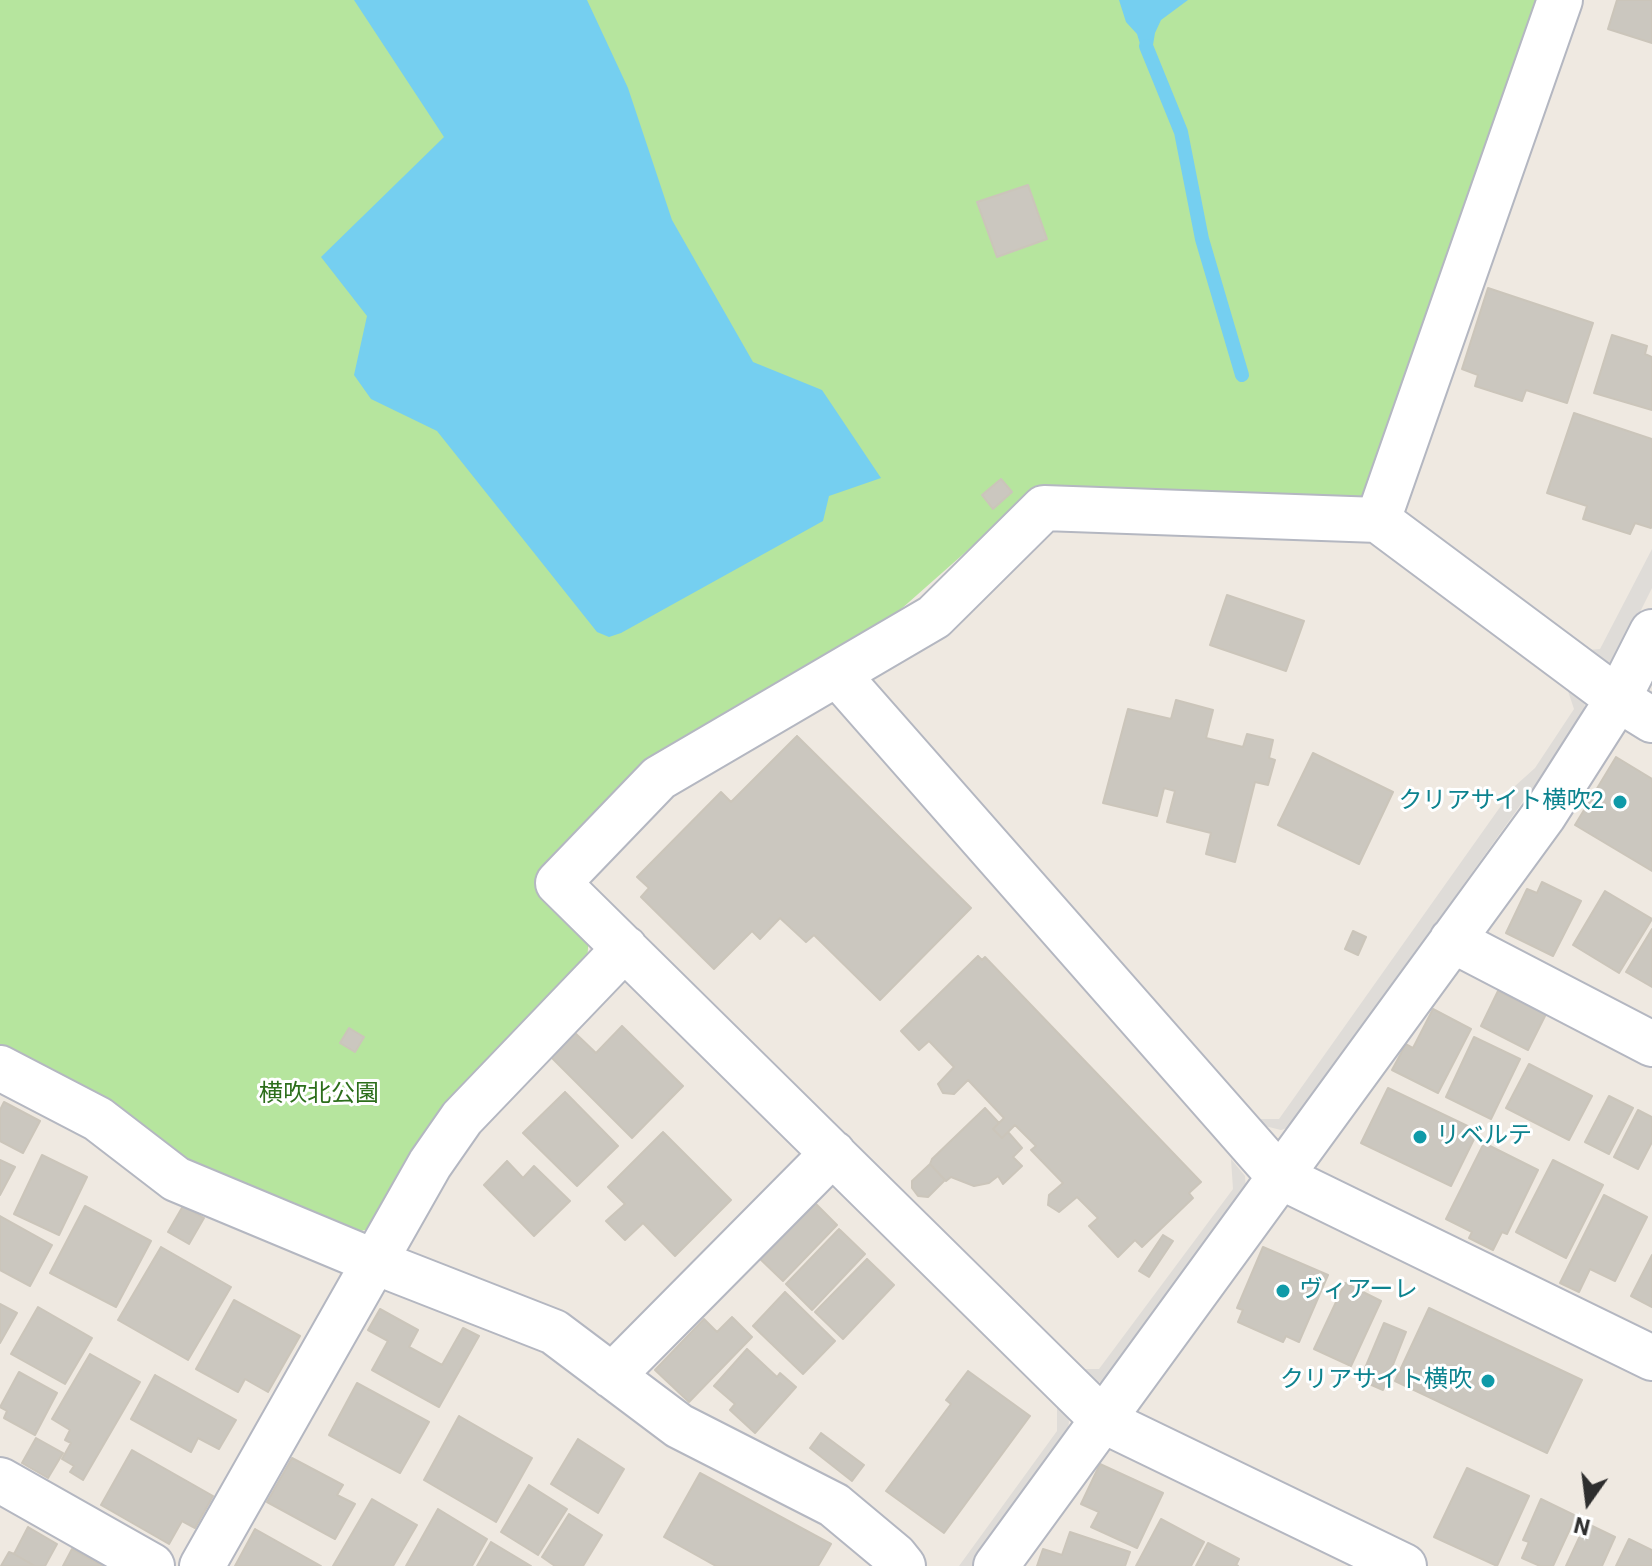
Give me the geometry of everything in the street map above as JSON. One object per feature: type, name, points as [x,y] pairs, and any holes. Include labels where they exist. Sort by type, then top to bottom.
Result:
[{"type":"street","points":[[1378,520],[1560,0]]},
{"type":"street","points":[[1404,1566],[1104,1421],[558,883],[659,778],[934,617],[1044,508],[1378,520],[1635,709]]},
{"type":"street","points":[[996,1566],[1544,815],[1635,709],[1652,632]]},
{"type":"street","points":[[838,675],[1279,1176],[1652,1358]]},
{"type":"street","points":[[1452,940],[1652,1044]]},
{"type":"street","points":[[202,1566],[430,1164],[462,1118],[625,948]]},
{"type":"street","points":[[0,1068],[98,1119],[176,1179],[554,1332],[679,1426],[834,1505],[903,1566]]},
{"type":"street","points":[[612,1376],[833,1153]]},
{"type":"street","points":[[0,1480],[152,1566]]},
{"type":"green space","name":"横吹北公園","points":[[0,0],[1541,0],[1371,490],[1355,502],[1037,489],[900,610],[649,765],[535,881],[589,934],[587,962],[374,1228],[352,1233],[171,1151],[0,1047]]},
{"type":"shaded area","points":[[1652,549],[1652,588],[1618,656],[1607,665],[1576,651],[1600,649]]},
{"type":"shaded area","points":[[1566,685],[1585,701],[1584,713],[1547,775],[1524,800],[1290,1127],[1281,1130],[1261,1125],[1252,1119],[1279,1119],[1515,786],[1535,768],[1574,709]]},
{"type":"shaded area","points":[[1231,1159],[1245,1176],[1246,1191],[1109,1379],[1094,1384],[1069,1369],[1099,1369],[1233,1189]]},
{"type":"shaded area","points":[[1057,1398],[1066,1409],[1069,1421],[1067,1439],[973,1566],[959,1566],[1057,1431]]},
{"type":"water","points":[[354,0],[587,0],[628,88],[672,220],[753,362],[822,390],[881,478],[829,496],[823,521],[621,633],[609,637],[597,632],[437,431],[371,399],[354,375],[367,316],[321,257],[444,137]]},
{"type":"water","points":[[1119,0],[1188,0],[1161,20],[1153,45],[1141,47],[1137,34],[1126,22]]},
{"type":"building","points":[[1617,0],[1652,0],[1652,43],[1608,29]]},
{"type":"building","points":[[1028,185],[1047,239],[997,257],[977,202]]},
{"type":"building","points":[[1488,288],[1593,323],[1567,403],[1526,390],[1522,401],[1475,386],[1478,375],[1462,369]]},
{"type":"building","points":[[1612,335],[1647,346],[1645,354],[1652,357],[1652,410],[1594,393]]},
{"type":"building","points":[[1574,413],[1652,439],[1651,528],[1635,523],[1630,534],[1583,519],[1587,506],[1547,493]]},
{"type":"building","points":[[1001,479],[1012,492],[993,509],[982,495]]},
{"type":"building","points":[[1227,595],[1304,621],[1286,671],[1210,645]]},
{"type":"building","points":[[1176,700],[1213,710],[1206,738],[1243,747],[1247,734],[1273,740],[1269,758],[1275,760],[1268,785],[1255,782],[1235,862],[1206,854],[1211,833],[1167,822],[1175,791],[1164,788],[1157,816],[1103,803],[1128,709],[1171,719]]},
{"type":"building","points":[[797,736],[971,908],[880,1000],[814,935],[806,942],[780,918],[760,939],[752,931],[714,969],[641,897],[649,888],[637,877],[721,792],[731,802]]},
{"type":"building","points":[[1313,753],[1393,792],[1359,864],[1278,825]]},
{"type":"building","name":"クリアサイト横吹2","points":[[1616,757],[1652,779],[1652,871],[1575,825]]},
{"type":"building","points":[[1542,882],[1581,901],[1553,956],[1506,933],[1527,889],[1537,893]]},
{"type":"building","points":[[1605,891],[1652,919],[1619,973],[1573,945]]},
{"type":"building","points":[[1652,929],[1652,987],[1626,972]]},
{"type":"building","points":[[1353,931],[1366,937],[1358,955],[1345,949]]},
{"type":"building","points":[[978,956],[982,960],[985,957],[1201,1182],[1189,1193],[1193,1198],[1142,1247],[1135,1240],[1118,1257],[1089,1226],[1098,1218],[1077,1197],[1059,1212],[1048,1205],[1049,1195],[1063,1183],[1031,1150],[1036,1146],[1015,1125],[1002,1138],[993,1129],[1004,1118],[968,1080],[954,1094],[943,1093],[938,1084],[954,1067],[929,1041],[919,1050],[901,1031]]},
{"type":"building","points":[[1498,991],[1546,1014],[1528,1050],[1481,1026]]},
{"type":"building","points":[[1433,1009],[1471,1029],[1438,1093],[1392,1070],[1406,1044],[1413,1048]]},
{"type":"building","points":[[622,1026],[683,1086],[632,1138],[549,1055],[574,1032],[596,1053]]},
{"type":"building","points":[[349,1028],[364,1037],[355,1052],[340,1043]]},
{"type":"building","points":[[1474,1037],[1520,1059],[1491,1119],[1446,1097]]},
{"type":"building","points":[[1529,1064],[1592,1096],[1569,1140],[1506,1108]]},
{"type":"building","name":"リベルテ","points":[[1388,1088],[1478,1131],[1451,1186],[1361,1143]]},
{"type":"building","points":[[565,1092],[618,1146],[577,1186],[523,1133]]},
{"type":"building","points":[[1609,1096],[1633,1108],[1609,1154],[1585,1142]]},
{"type":"building","points":[[4,1102],[40,1121],[23,1153],[0,1141],[0,1110]]},
{"type":"building","points":[[985,1108],[999,1123],[993,1129],[1002,1138],[1008,1132],[1022,1148],[1013,1157],[1022,1166],[1003,1184],[998,1176],[989,1183],[974,1186],[951,1177],[946,1181],[930,1164],[932,1159]]},
{"type":"building","points":[[1638,1110],[1652,1117],[1652,1142],[1638,1169],[1614,1157]]},
{"type":"building","points":[[663,1132],[731,1200],[675,1256],[643,1223],[625,1240],[606,1221],[625,1204],[608,1187]]},
{"type":"building","points":[[1484,1143],[1538,1170],[1507,1234],[1502,1232],[1493,1250],[1469,1238],[1472,1232],[1446,1219]]},
{"type":"building","points":[[42,1155],[87,1177],[59,1235],[14,1214]]},
{"type":"building","points":[[0,1160],[15,1167],[0,1195]]},
{"type":"building","points":[[1553,1160],[1603,1185],[1566,1258],[1516,1232]]},
{"type":"building","points":[[507,1161],[523,1178],[534,1166],[570,1201],[534,1236],[484,1185]]},
{"type":"building","points":[[930,1164],[945,1180],[928,1197],[918,1196],[912,1188],[912,1181]]},
{"type":"building","points":[[1604,1195],[1647,1217],[1615,1281],[1590,1269],[1579,1292],[1560,1283]]},
{"type":"building","points":[[811,1199],[837,1225],[783,1281],[756,1255]]},
{"type":"building","points":[[85,1206],[151,1241],[116,1307],[50,1273]]},
{"type":"building","points":[[183,1206],[204,1218],[189,1244],[168,1232]]},
{"type":"building","points":[[0,1216],[52,1245],[30,1286],[0,1270]]},
{"type":"building","points":[[839,1229],[865,1254],[812,1310],[786,1284]]},
{"type":"building","points":[[1163,1235],[1173,1241],[1149,1277],[1139,1271]]},
{"type":"building","points":[[161,1247],[231,1287],[188,1360],[118,1320]]},
{"type":"building","name":"ヴィアーレ","points":[[1263,1247],[1328,1275],[1299,1342],[1286,1336],[1283,1342],[1238,1322],[1243,1310],[1237,1308]]},
{"type":"building","points":[[1652,1255],[1652,1307],[1631,1296]]},
{"type":"building","points":[[867,1259],[894,1285],[843,1339],[815,1312]]},
{"type":"building","points":[[1345,1283],[1381,1301],[1351,1366],[1314,1349]]},
{"type":"building","points":[[785,1292],[835,1341],[803,1374],[753,1326]]},
{"type":"building","points":[[234,1300],[300,1336],[268,1392],[245,1379],[238,1392],[196,1369]]},
{"type":"building","points":[[0,1304],[17,1313],[0,1343]]},
{"type":"building","points":[[38,1307],[92,1338],[65,1384],[11,1354]]},
{"type":"building","name":"クリアサイト横吹","points":[[1429,1308],[1582,1380],[1547,1453],[1395,1381]]},
{"type":"building","points":[[380,1309],[418,1330],[409,1347],[442,1365],[463,1328],[479,1336],[439,1407],[372,1370],[388,1341],[368,1330]]},
{"type":"building","points":[[732,1317],[752,1337],[689,1402],[655,1370],[704,1319],[717,1332]]},
{"type":"building","points":[[1384,1323],[1406,1332],[1383,1390],[1360,1380]]},
{"type":"building","points":[[747,1349],[777,1377],[780,1373],[796,1387],[755,1433],[730,1410],[735,1404],[714,1386]]},
{"type":"building","points":[[90,1354],[140,1382],[83,1480],[70,1472],[74,1466],[62,1459],[71,1443],[65,1440],[70,1430],[52,1419]]},
{"type":"building","points":[[968,1371],[1030,1416],[944,1533],[886,1491],[951,1404],[946,1400]]},
{"type":"building","points":[[19,1372],[57,1393],[35,1435],[4,1418],[7,1411],[0,1407]]},
{"type":"building","points":[[155,1375],[236,1420],[219,1449],[198,1438],[191,1452],[131,1419]]},
{"type":"building","points":[[357,1383],[429,1422],[400,1473],[329,1435]]},
{"type":"building","points":[[459,1416],[532,1458],[496,1522],[424,1480]]},
{"type":"building","points":[[821,1433],[864,1465],[852,1481],[810,1448]]},
{"type":"building","points":[[36,1438],[63,1453],[48,1478],[22,1463]]},
{"type":"building","points":[[578,1439],[624,1469],[598,1513],[551,1484]]},
{"type":"building","points":[[132,1450],[213,1496],[195,1528],[182,1521],[169,1544],[101,1505]]},
{"type":"building","points":[[292,1458],[343,1485],[337,1495],[355,1504],[335,1539],[267,1502]]},
{"type":"building","points":[[1100,1464],[1163,1493],[1137,1548],[1091,1527],[1099,1512],[1081,1504]]},
{"type":"building","points":[[1467,1468],[1529,1496],[1497,1566],[1434,1537]]},
{"type":"building","points":[[700,1473],[831,1544],[818,1566],[716,1566],[664,1537]]},
{"type":"building","points":[[529,1485],[567,1509],[538,1555],[501,1532]]},
{"type":"building","points":[[372,1499],[417,1525],[393,1566],[333,1566]]},
{"type":"building","points":[[1541,1499],[1576,1516],[1553,1566],[1540,1566],[1522,1558],[1529,1542],[1523,1540]]},
{"type":"building","points":[[438,1509],[487,1539],[472,1566],[406,1566]]},
{"type":"building","points":[[569,1514],[602,1535],[583,1566],[555,1566],[542,1557]]},
{"type":"building","points":[[1161,1519],[1204,1542],[1191,1566],[1136,1566]]},
{"type":"building","points":[[1586,1523],[1615,1537],[1602,1566],[1566,1566]]},
{"type":"building","points":[[28,1527],[57,1544],[45,1566],[35,1566],[14,1554]]},
{"type":"building","points":[[255,1529],[321,1566],[235,1566]]},
{"type":"building","points":[[1070,1532],[1130,1552],[1125,1566],[1037,1566],[1043,1549],[1062,1555]]},
{"type":"building","points":[[1629,1539],[1652,1550],[1652,1566],[1616,1566]]},
{"type":"building","points":[[491,1542],[531,1566],[477,1566]]},
{"type":"building","points":[[1208,1543],[1239,1559],[1238,1566],[1196,1566]]},
{"type":"building","points":[[72,1549],[103,1566],[63,1566]]},
{"type":"building","points":[[9,1552],[14,1554],[35,1566],[1,1566]]},
{"type":"waterway","points":[[1146,46],[1181,132],[1202,239],[1242,375]]},
{"type":"place","name":"クリアサイト横吹2","points":[[1620,802]]},
{"type":"place","name":"リベルテ","points":[[1420,1137]]},
{"type":"place","name":"ヴィアーレ","points":[[1283,1291]]},
{"type":"place","name":"クリアサイト横吹","points":[[1488,1381]]}]
